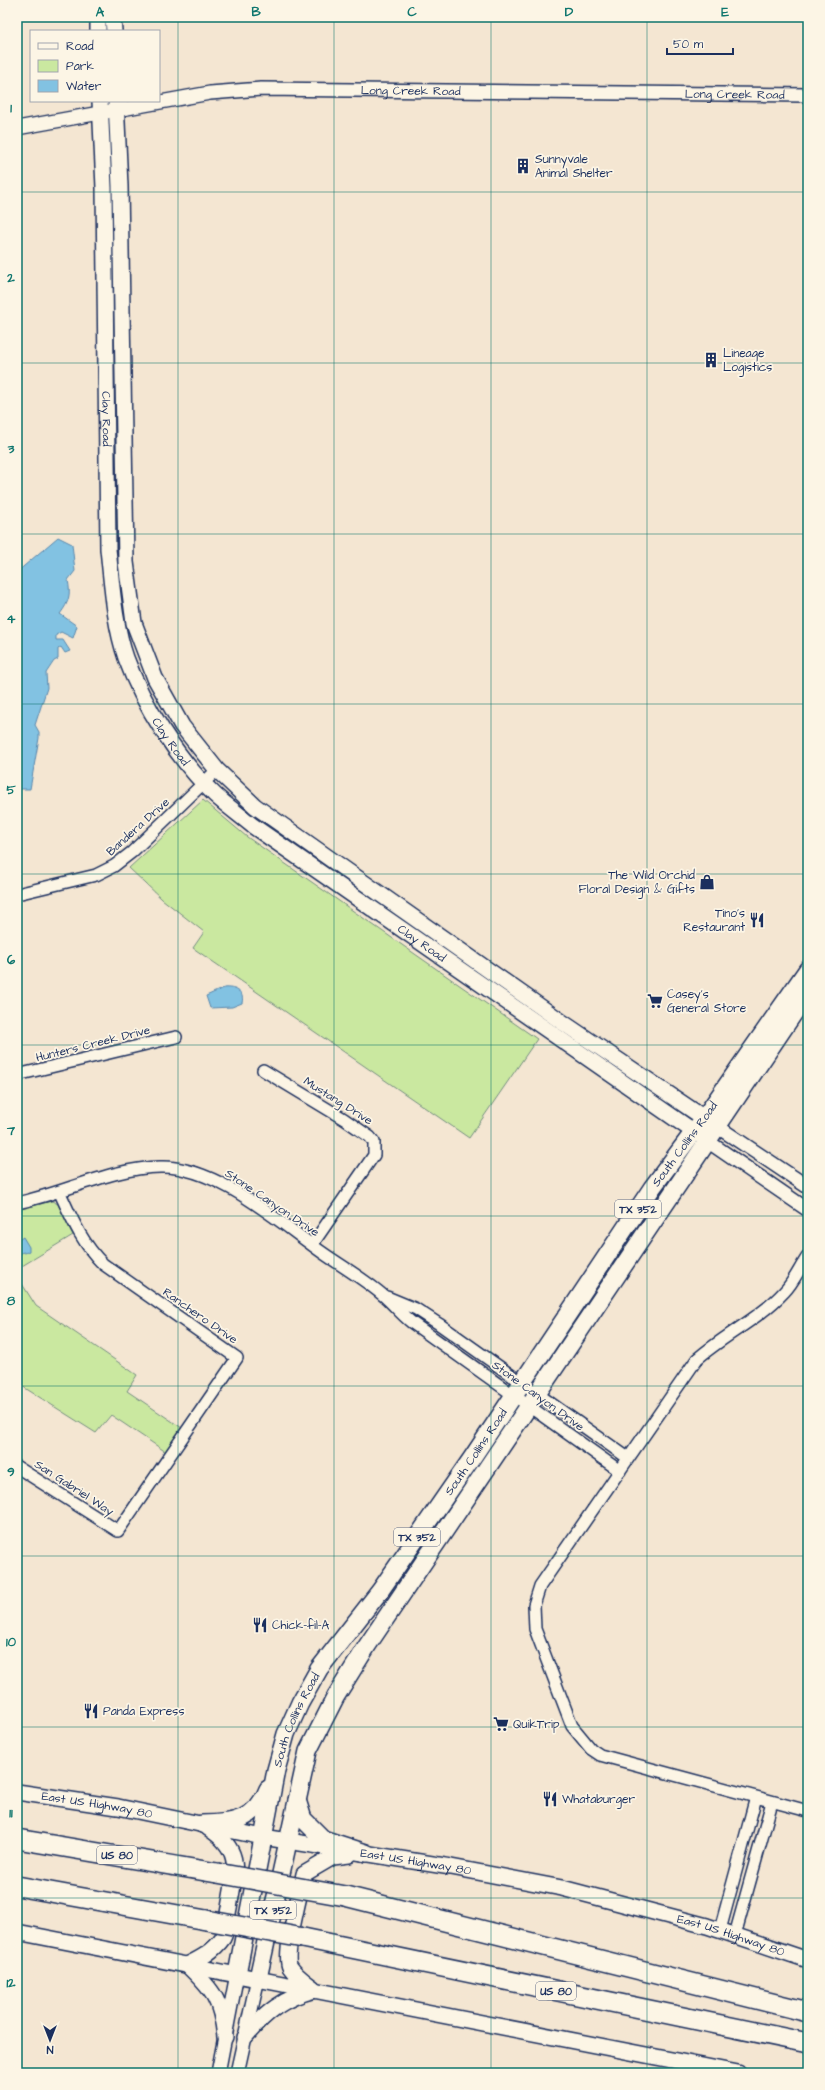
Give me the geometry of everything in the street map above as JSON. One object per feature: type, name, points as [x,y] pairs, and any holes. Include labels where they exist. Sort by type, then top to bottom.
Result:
[{"type":"highway","name":"US 80","points":[[17,1839],[345,1896],[808,2012]]},
{"type":"highway","name":"US 80","points":[[17,1886],[303,1938],[808,2043]]},
{"type":"main road","points":[[98,17],[98,30]]},
{"type":"main road","points":[[113,17],[114,30]]},
{"type":"main road","name":"Clay Road","points":[[116,105],[120,186],[126,562],[134,623],[155,678],[178,719],[217,770],[255,806],[562,1022],[711,1122]]},
{"type":"main road","name":"Clay Road","points":[[100,106],[104,188],[108,549],[113,602],[126,657],[150,709],[178,752],[204,783],[215,795],[260,830],[693,1131]]},
{"type":"main road","name":"South Collins Road","points":[[258,1978],[308,1751],[336,1696],[396,1603],[708,1142],[711,1122],[808,969]]},
{"type":"main road","name":"South Collins Road","points":[[237,1974],[276,1770],[286,1734],[300,1703],[319,1669],[380,1591],[652,1188],[693,1131],[711,1122],[808,992]]},
{"type":"main road","points":[[380,1591],[396,1603]]},
{"type":"main road","points":[[202,1824],[224,1824],[246,1818],[264,1800],[276,1770]]},
{"type":"main road","name":"East US Highway 80","points":[[17,1792],[118,1807],[263,1837],[451,1867],[562,1888],[720,1930],[808,1960]]},
{"type":"main road","points":[[297,1800],[303,1819],[323,1839],[366,1853]]},
{"type":"main road","points":[[187,1965],[208,1955],[224,1936],[235,1872],[233,1853],[223,1837],[202,1824]]},
{"type":"main road","points":[[316,1989],[303,1981],[290,1966],[288,1950],[304,1874],[333,1857],[366,1853]]},
{"type":"main road","points":[[17,1932],[316,1989],[738,2073]]},
{"type":"main road","points":[[187,1965],[207,1984],[217,2000],[222,2014],[225,2037]]},
{"type":"main road","points":[[246,2037],[259,2020],[276,2005],[316,1989]]},
{"type":"street","name":"Long Creek Road","points":[[160,99],[210,93],[261,89],[808,95]]},
{"type":"street","name":"Long Creek Road","points":[[17,128],[100,106],[140,102]]},
{"type":"street","name":"Bandera Drive","points":[[17,894],[96,875],[114,866],[125,858],[217,770]]},
{"type":"street","name":"Hunters Creek Drive","points":[[17,1075],[176,1037]]},
{"type":"street","name":"Mustang Drive","points":[[263,1070],[344,1119],[370,1137],[374,1142],[374,1155],[312,1245]]},
{"type":"street","points":[[711,1122],[808,1187]]},
{"type":"street","points":[[693,1131],[808,1210]]},
{"type":"street","name":"Stone Canyon Drive","points":[[17,1203],[60,1192],[112,1174],[139,1168],[160,1166],[181,1169],[209,1177],[224,1184],[384,1296],[411,1322],[450,1350],[518,1388],[628,1458]]},
{"type":"street","name":"Ranchero Drive","points":[[60,1192],[78,1234],[90,1251],[103,1264],[237,1358],[118,1531]]},
{"type":"street","points":[[808,1256],[785,1291],[758,1315],[715,1343],[697,1359],[540,1586],[534,1605],[535,1628],[572,1726],[591,1749],[600,1755],[808,1811]]},
{"type":"street","name":"Stone Canyon Drive","points":[[384,1296],[416,1309],[459,1337],[518,1388],[534,1399],[620,1471]]},
{"type":"street","points":[[450,1350],[459,1337]]},
{"type":"street","name":"San Gabriel Way","points":[[17,1467],[118,1531]]},
{"type":"street","points":[[720,1930],[756,1797]]},
{"type":"street","points":[[735,1935],[772,1802]]},
{"type":"street","points":[[218,2073],[237,1974]]},
{"type":"street","points":[[237,2073],[258,1978]]},
{"type":"green space","points":[[203,800],[247,837],[537,1039],[469,1138],[193,948],[204,932],[162,899],[129,868]]},
{"type":"green space","points":[[52,1201],[58,1204],[73,1235],[17,1269],[17,1210]]},
{"type":"green space","points":[[17,1276],[36,1306],[137,1375],[127,1391],[182,1428],[166,1452],[111,1415],[96,1433],[17,1383]]},
{"type":"water","points":[[58,537],[72,544],[75,571],[68,580],[68,598],[60,614],[77,626],[73,638],[61,632],[56,635],[56,640],[63,640],[70,651],[65,653],[61,647],[58,649],[58,659],[54,661],[46,673],[47,688],[35,725],[39,732],[39,738],[30,789],[17,789],[17,572]]},
{"type":"water","points":[[224,988],[231,988],[238,991],[242,995],[242,1003],[232,1007],[210,1008],[206,996]]},
{"type":"water","points":[[23,1237],[29,1247],[29,1251],[25,1253],[23,1252],[17,1256],[17,1241]]},
{"type":"place","name":"Sunnyvale Animal Shelter","points":[[523,166]]},
{"type":"place","name":"Lineage Logistics","points":[[711,360]]},
{"type":"place","name":"The Wild Orchid Floral Design & Gifts","points":[[707,882]]},
{"type":"place","name":"Tino's Restaurant","points":[[757,920]]},
{"type":"place","name":"Casey's General Store","points":[[655,1001]]},
{"type":"place","name":"Chick-fil-A","points":[[260,1625]]},
{"type":"place","name":"Panda Express","points":[[91,1711]]},
{"type":"place","name":"QuikTrip","points":[[501,1724]]},
{"type":"place","name":"Whataburger","points":[[550,1799]]}]
